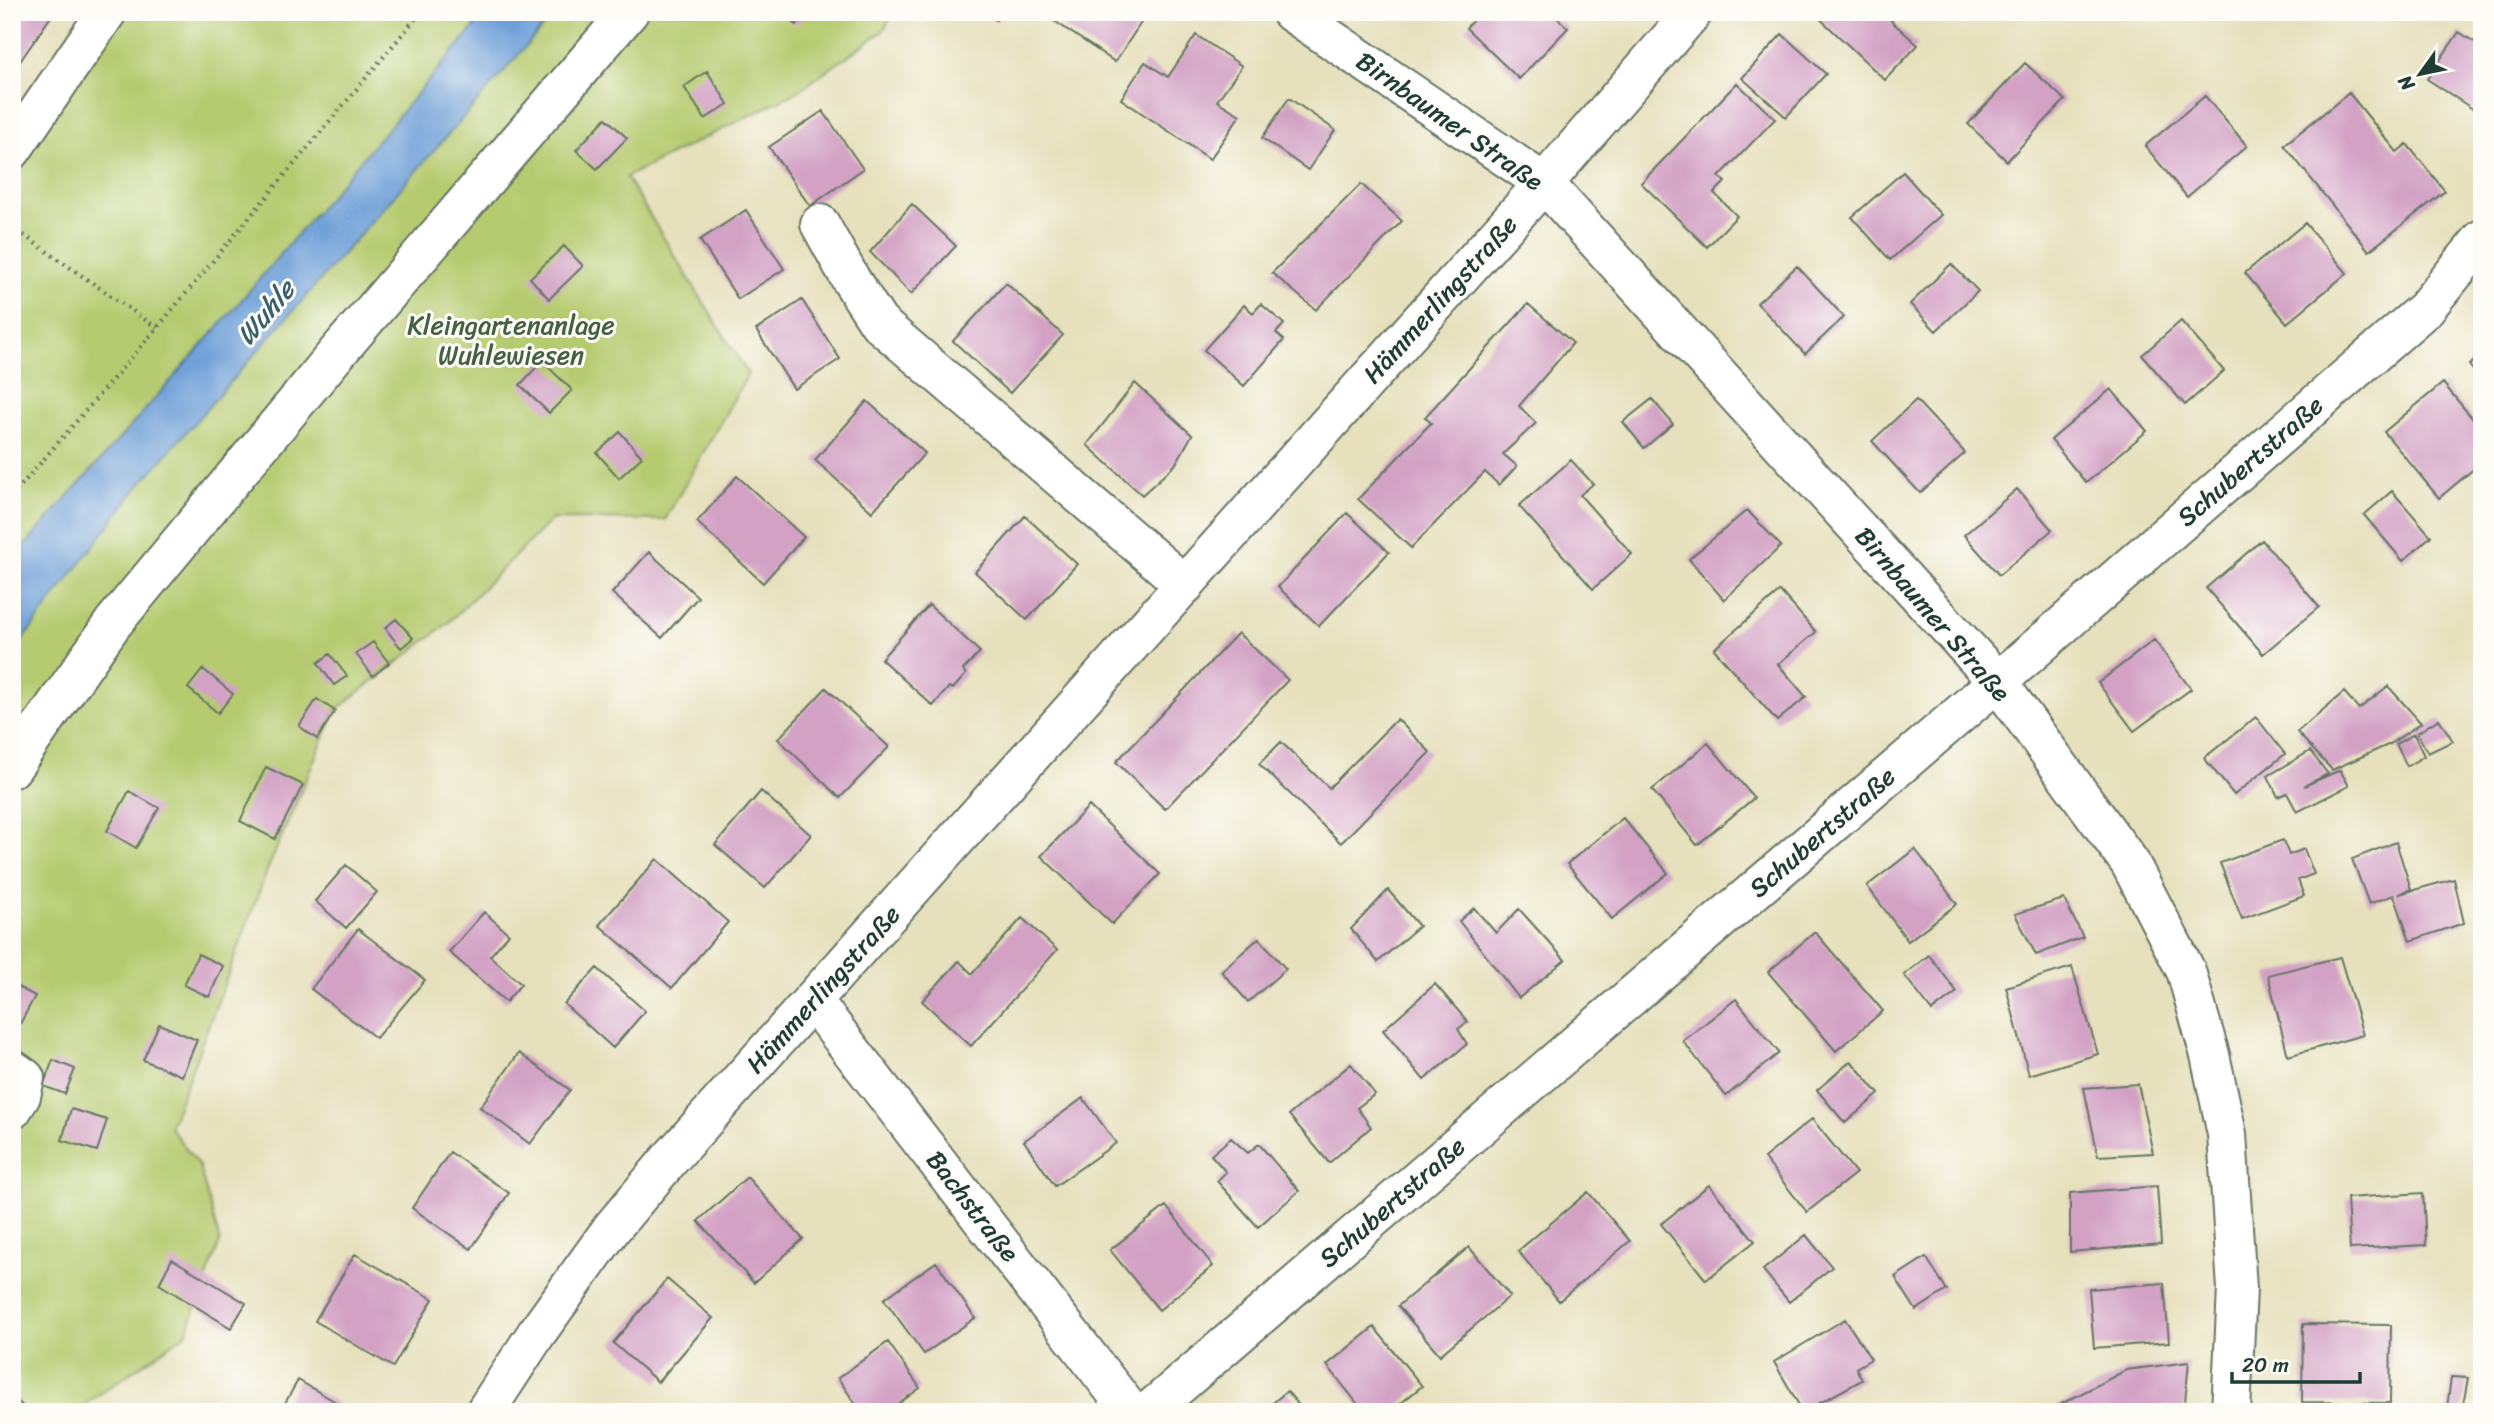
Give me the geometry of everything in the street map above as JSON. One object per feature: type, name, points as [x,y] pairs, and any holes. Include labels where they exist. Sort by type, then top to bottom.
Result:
[{"type":"street","points":[[12,150],[107,12]]},
{"type":"street","points":[[12,768],[113,623],[337,353],[629,12]]},
{"type":"street","name":"Birnbaumer Straße","points":[[1291,12],[1544,183],[1997,681],[2130,863],[2186,971],[2210,1055],[2227,1134],[2237,1289],[2231,1412]]},
{"type":"street","name":"Hämmerlingstraße","points":[[485,1412],[612,1227],[1544,183],[1693,12]]},
{"type":"street","points":[[820,224],[879,323],[1185,585]]},
{"type":"street","name":"Schubertstraße","points":[[1148,1412],[1997,681],[2424,309],[2482,239]]},
{"type":"street","name":"Bachstraße","points":[[813,1002],[1131,1412]]},
{"type":"path","points":[[12,496],[157,328],[421,12]]},
{"type":"path","points":[[12,227],[157,328]]},
{"type":"green space","points":[[114,12],[487,12],[221,324],[12,560],[12,153]]},
{"type":"green space","name":"Kleingartenanlage Wuhlewiesen","points":[[556,12],[894,12],[883,31],[797,92],[626,177],[748,374],[665,520],[552,519],[448,623],[335,711],[269,866],[170,1127],[199,1166],[220,1242],[186,1334],[74,1412],[12,1412],[12,654],[136,489]]},
{"type":"water","name":"Wuhle","points":[[487,12],[556,12],[136,489],[12,654],[12,560],[221,324]]},
{"type":"building","points":[[12,12],[54,12],[12,73]]},
{"type":"building","points":[[784,12],[810,12],[796,25]]},
{"type":"building","points":[[987,12],[1002,12],[996,20]]},
{"type":"building","points":[[1054,12],[1148,12],[1115,62],[1050,18]]},
{"type":"building","points":[[1480,12],[1551,12],[1568,28],[1519,79],[1466,28]]},
{"type":"building","points":[[1813,12],[1899,12],[1891,21],[1918,45],[1885,80]]},
{"type":"building","points":[[2459,32],[2482,47],[2482,115],[2427,79]]},
{"type":"building","points":[[1782,34],[1826,74],[1786,117],[1742,78]]},
{"type":"building","points":[[1196,35],[1242,66],[1217,101],[1240,115],[1210,159],[1121,99],[1145,62],[1168,77]]},
{"type":"building","points":[[2025,63],[2065,100],[2007,161],[1968,124]]},
{"type":"building","points":[[707,71],[728,104],[705,119],[684,87]]},
{"type":"building","points":[[1737,83],[1775,119],[1719,177],[1725,182],[1714,193],[1737,216],[1707,247],[1641,183]]},
{"type":"building","points":[[2349,93],[2397,152],[2407,144],[2445,191],[2369,251],[2284,145]]},
{"type":"building","points":[[2205,96],[2247,146],[2187,197],[2145,146]]},
{"type":"building","points":[[1289,98],[1335,130],[1308,170],[1262,138]]},
{"type":"building","points":[[823,111],[863,169],[810,206],[769,147]]},
{"type":"building","points":[[606,118],[627,138],[597,169],[576,150]]},
{"type":"building","points":[[1903,172],[1941,215],[1890,260],[1852,217]]},
{"type":"building","points":[[1361,184],[1402,221],[1316,310],[1272,273]]},
{"type":"building","points":[[912,204],[956,246],[911,294],[870,252]]},
{"type":"building","points":[[746,210],[784,269],[738,299],[700,240]]},
{"type":"building","points":[[2305,223],[2347,273],[2287,323],[2245,273]]},
{"type":"building","points":[[564,246],[583,266],[549,299],[530,278]]},
{"type":"building","points":[[1951,264],[1978,291],[1936,331],[1910,304]]},
{"type":"building","points":[[1797,266],[1844,317],[1805,354],[1757,303]]},
{"type":"building","points":[[1006,283],[1063,335],[1010,393],[953,341]]},
{"type":"building","points":[[802,300],[840,359],[794,389],[756,330]]},
{"type":"building","points":[[1261,304],[1284,324],[1276,333],[1284,340],[1244,386],[1204,350],[1244,305],[1253,313]]},
{"type":"building","points":[[1528,304],[1573,343],[1519,406],[1536,423],[1503,454],[1517,466],[1499,485],[1485,472],[1411,548],[1358,499],[1431,423],[1425,417]]},
{"type":"building","points":[[2181,321],[2224,371],[2185,405],[2142,355]]},
{"type":"building","points":[[2482,355],[2482,382],[2469,365]]},
{"type":"building","points":[[542,361],[572,390],[549,413],[520,385]]},
{"type":"building","points":[[1135,383],[1192,435],[1175,465],[1142,495],[1087,445]]},
{"type":"building","points":[[2443,383],[2482,430],[2482,462],[2439,498],[2384,432]]},
{"type":"building","points":[[2111,389],[2147,431],[2086,483],[2051,440]]},
{"type":"building","points":[[1652,399],[1673,424],[1644,448],[1623,422]]},
{"type":"building","points":[[1916,400],[1965,453],[1920,493],[1872,441]]},
{"type":"building","points":[[867,401],[925,453],[872,512],[815,460]]},
{"type":"building","points":[[620,432],[642,457],[619,478],[597,453]]},
{"type":"building","points":[[1571,460],[1593,484],[1580,495],[1632,554],[1593,589],[1519,506]]},
{"type":"building","points":[[737,476],[804,537],[763,583],[697,522]]},
{"type":"building","points":[[2017,489],[2052,530],[1999,575],[1964,535]]},
{"type":"building","points":[[2392,491],[2431,536],[2403,561],[2364,515]]},
{"type":"building","points":[[1747,510],[1781,546],[1724,600],[1689,559]]},
{"type":"building","points":[[1347,513],[1389,552],[1319,626],[1278,587]]},
{"type":"building","points":[[1025,516],[1077,564],[1027,620],[975,572]]},
{"type":"building","points":[[2262,540],[2319,607],[2263,654],[2206,588]]},
{"type":"building","points":[[649,552],[698,597],[662,638],[612,593]]},
{"type":"building","points":[[1780,591],[1816,632],[1778,664],[1806,697],[1777,721],[1714,649]]},
{"type":"building","points":[[929,605],[980,652],[963,670],[966,674],[953,689],[949,687],[933,706],[881,659]]},
{"type":"building","points":[[396,619],[413,638],[401,648],[385,628]]},
{"type":"building","points":[[1238,633],[1288,680],[1165,809],[1116,762]]},
{"type":"building","points":[[2154,640],[2191,689],[2134,731],[2098,683]]},
{"type":"building","points":[[373,642],[389,663],[373,676],[356,654]]},
{"type":"building","points":[[330,654],[347,676],[334,685],[318,663]]},
{"type":"building","points":[[203,669],[233,694],[218,713],[188,688]]},
{"type":"building","points":[[2388,686],[2421,723],[2390,744],[2332,770],[2297,732],[2344,692],[2359,709]]},
{"type":"building","points":[[826,688],[889,747],[840,798],[778,739]]},
{"type":"building","points":[[317,699],[335,711],[317,739],[299,726]]},
{"type":"building","points":[[2256,717],[2285,754],[2234,795],[2204,758]]},
{"type":"building","points":[[1397,719],[1430,752],[1341,843],[1259,764],[1281,742],[1329,788]]},
{"type":"building","points":[[2439,719],[2453,741],[2428,753],[2417,733]]},
{"type":"building","points":[[2414,734],[2424,756],[2407,766],[2396,744]]},
{"type":"building","points":[[1708,743],[1754,798],[1697,845],[1652,790]]},
{"type":"building","points":[[2310,751],[2328,774],[2304,786],[2340,770],[2349,786],[2297,812],[2287,793],[2278,797],[2268,776]]},
{"type":"building","points":[[266,767],[303,785],[275,839],[240,821]]},
{"type":"building","points":[[129,791],[159,808],[136,848],[107,831]]},
{"type":"building","points":[[761,791],[811,835],[765,888],[715,845]]},
{"type":"building","points":[[1089,806],[1160,874],[1112,924],[1041,856]]},
{"type":"building","points":[[1623,818],[1668,873],[1612,919],[1567,864]]},
{"type":"building","points":[[2283,840],[2289,855],[2304,849],[2314,874],[2298,880],[2304,896],[2242,919],[2220,863]]},
{"type":"building","points":[[2396,842],[2411,889],[2399,894],[2454,879],[2464,923],[2410,941],[2394,895],[2369,904],[2352,859]]},
{"type":"building","points":[[1915,849],[1957,904],[1908,941],[1867,886]]},
{"type":"building","points":[[657,859],[728,922],[672,988],[599,925]]},
{"type":"building","points":[[346,865],[377,892],[346,928],[315,901]]},
{"type":"building","points":[[1388,890],[1419,926],[1378,962],[1351,929]]},
{"type":"building","points":[[2064,899],[2083,937],[2036,955],[2015,914]]},
{"type":"building","points":[[1474,908],[1496,933],[1519,909],[1565,960],[1519,998],[1459,921]]},
{"type":"building","points":[[484,912],[509,934],[490,956],[521,984],[506,1002],[449,952]]},
{"type":"building","points":[[1022,918],[1057,950],[971,1046],[922,1001],[959,961],[972,974]]},
{"type":"building","points":[[358,929],[425,980],[376,1038],[311,989]]},
{"type":"building","points":[[1815,932],[1883,1011],[1836,1051],[1768,972]]},
{"type":"building","points":[[1259,938],[1286,969],[1248,1002],[1221,971]]},
{"type":"building","points":[[198,954],[223,966],[209,997],[184,985]]},
{"type":"building","points":[[1929,955],[1957,992],[1932,1011],[1904,975]]},
{"type":"building","points":[[2340,957],[2363,1035],[2288,1056],[2268,975]]},
{"type":"building","points":[[2072,967],[2098,1054],[2029,1075],[2006,987]]},
{"type":"building","points":[[597,968],[645,1011],[613,1048],[564,1004]]},
{"type":"building","points":[[12,984],[35,996],[12,1039]]},
{"type":"building","points":[[1435,984],[1468,1022],[1458,1029],[1467,1044],[1424,1080],[1383,1030]]},
{"type":"building","points":[[1736,999],[1779,1053],[1726,1096],[1683,1041]]},
{"type":"building","points":[[159,1024],[197,1040],[182,1076],[143,1060]]},
{"type":"building","points":[[519,1053],[570,1090],[530,1144],[480,1107]]},
{"type":"building","points":[[53,1060],[75,1069],[65,1094],[43,1086]]},
{"type":"building","points":[[1851,1061],[1879,1094],[1845,1123],[1817,1090]]},
{"type":"building","points":[[1351,1064],[1375,1094],[1357,1108],[1371,1127],[1329,1163],[1289,1115]]},
{"type":"building","points":[[2138,1084],[2153,1153],[2098,1156],[2084,1088]]},
{"type":"building","points":[[1083,1098],[1116,1143],[1055,1186],[1024,1141]]},
{"type":"building","points":[[71,1109],[107,1120],[97,1151],[62,1140]]},
{"type":"building","points":[[1812,1119],[1856,1173],[1807,1212],[1764,1158]]},
{"type":"building","points":[[1231,1138],[1248,1153],[1259,1144],[1299,1191],[1258,1227],[1217,1181],[1226,1172],[1211,1155]]},
{"type":"building","points":[[450,1152],[509,1193],[471,1249],[412,1208]]},
{"type":"building","points":[[747,1177],[803,1239],[754,1283],[698,1221]]},
{"type":"building","points":[[1709,1185],[1755,1241],[1706,1280],[1661,1224]]},
{"type":"building","points":[[2157,1186],[2161,1244],[2070,1252],[2070,1193]]},
{"type":"building","points":[[1588,1192],[1630,1241],[1559,1301],[1518,1251]]},
{"type":"building","points":[[2423,1193],[2426,1245],[2350,1249],[2347,1198]]},
{"type":"building","points":[[1166,1206],[1213,1266],[1159,1310],[1110,1250]]},
{"type":"building","points":[[12,1209],[19,1213],[12,1225]]},
{"type":"building","points":[[1806,1235],[1832,1267],[1789,1302],[1763,1270]]},
{"type":"building","points":[[1469,1247],[1510,1296],[1440,1355],[1398,1306]]},
{"type":"building","points":[[355,1254],[433,1299],[393,1367],[315,1321]]},
{"type":"building","points":[[1926,1257],[1947,1290],[1916,1310],[1895,1277]]},
{"type":"building","points":[[172,1259],[246,1303],[231,1328],[159,1284]]},
{"type":"building","points":[[936,1262],[975,1318],[924,1354],[884,1299]]},
{"type":"building","points":[[667,1279],[713,1318],[658,1382],[613,1343]]},
{"type":"building","points":[[2164,1283],[2169,1342],[2094,1348],[2089,1289]]},
{"type":"building","points":[[1845,1319],[1871,1359],[1856,1368],[1862,1380],[1803,1412],[1774,1362]]},
{"type":"building","points":[[2303,1324],[2391,1325],[2390,1403],[2302,1402]]},
{"type":"building","points":[[1374,1327],[1422,1386],[1390,1412],[1364,1412],[1327,1365]]},
{"type":"building","points":[[888,1342],[920,1388],[887,1412],[861,1412],[838,1378]]},
{"type":"building","points":[[2189,1362],[2184,1412],[2046,1412],[2126,1370]]},
{"type":"building","points":[[2451,1377],[2468,1378],[2462,1411],[2447,1409]]},
{"type":"building","points":[[298,1380],[353,1412],[280,1412]]},
{"type":"building","points":[[1287,1391],[1304,1412],[1262,1412]]},
{"type":"building","points":[[12,1396],[29,1412],[12,1412]]}]
